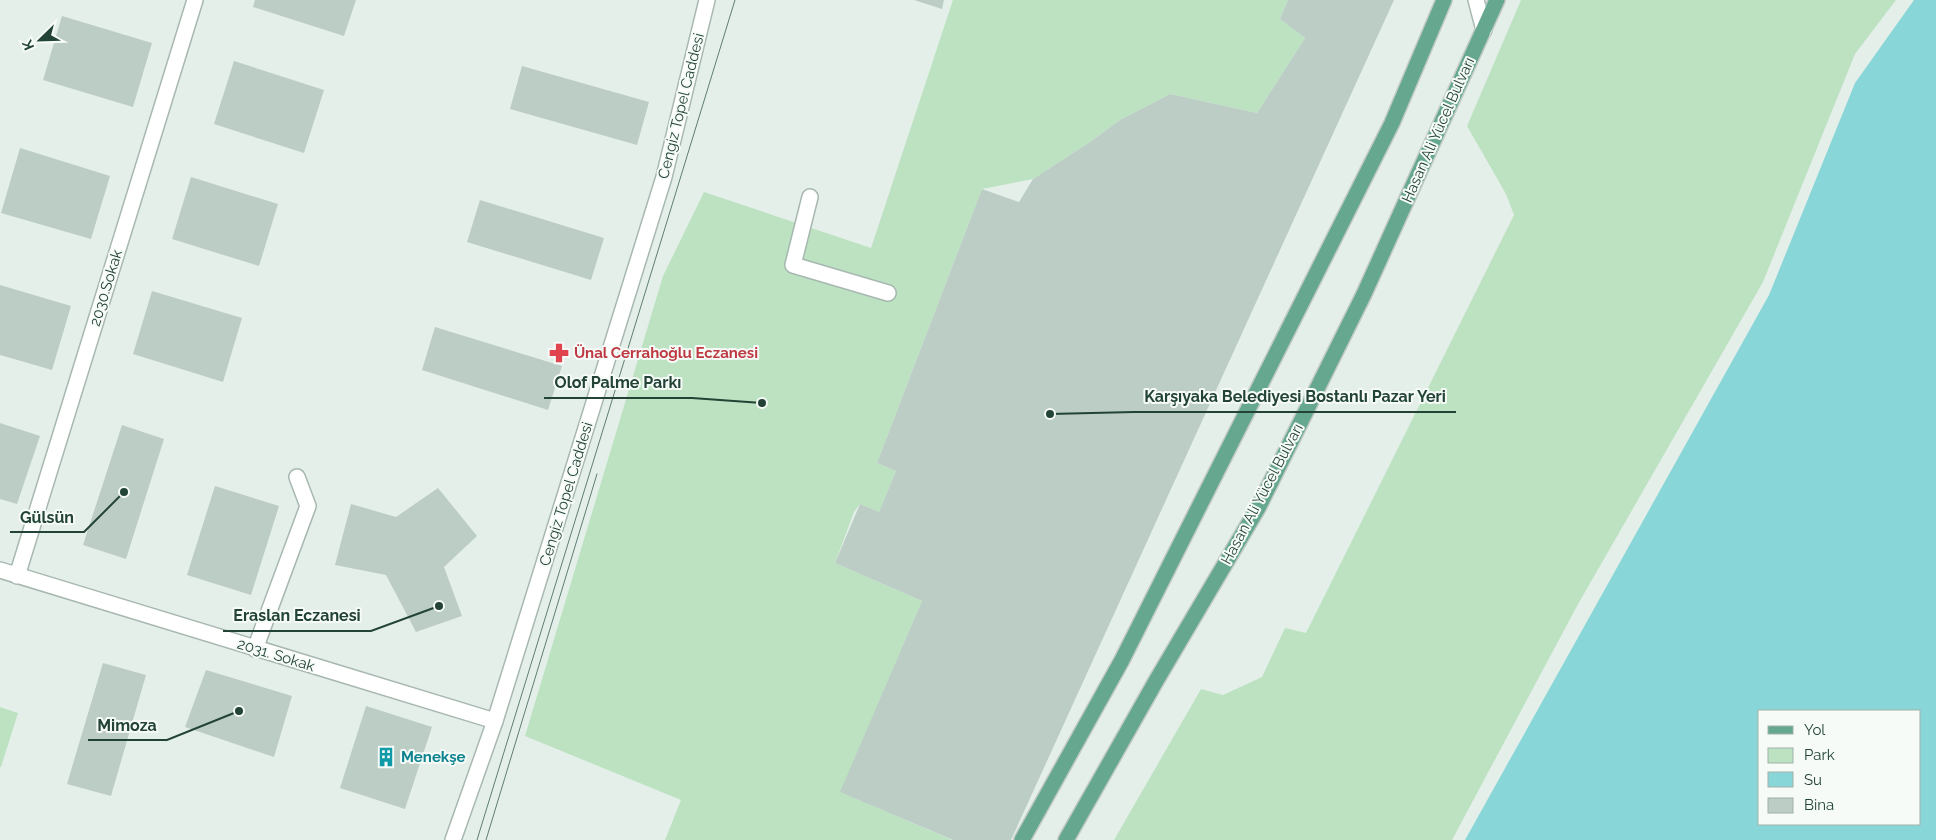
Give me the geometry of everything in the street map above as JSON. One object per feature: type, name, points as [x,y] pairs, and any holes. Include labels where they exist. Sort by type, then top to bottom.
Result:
[{"type":"main road","points":[[1022,840],[1122,660],[1392,124],[1444,0]]},
{"type":"main road","name":"Hasan Ali Yücel Bulvarı","points":[[1066,840],[1156,681],[1258,508],[1364,294],[1497,0]]},
{"type":"street","name":"2030.Sokak","points":[[17,576],[194,0]]},
{"type":"street","name":"Cengiz Topel Caddesi","points":[[453,840],[495,721],[664,177],[707,0]]},
{"type":"street","points":[[1476,0],[1484,30]]},
{"type":"street","points":[[810,197],[793,265],[888,293]]},
{"type":"street","points":[[255,649],[308,506],[297,478]]},
{"type":"street","name":"2031. Sokak","points":[[0,570],[495,721]]},
{"type":"green space","points":[[953,0],[1288,0],[1280,19],[1305,38],[1257,113],[1170,94],[1120,120],[1033,179],[982,189],[877,463],[896,471],[879,512],[860,504],[854,512],[835,563],[922,601],[841,792],[952,840],[665,840],[681,800],[525,736],[663,276],[704,192],[871,248]]},
{"type":"green space","points":[[1521,0],[1896,0],[1855,54],[1763,282],[1577,606],[1452,840],[1114,840],[1201,689],[1223,695],[1262,677],[1285,628],[1306,633],[1514,215],[1506,194],[1467,126]]},
{"type":"green space","points":[[0,707],[18,713],[1,767],[0,767]]},
{"type":"water","points":[[1914,0],[1936,0],[1936,840],[1465,840],[1769,295],[1855,83]]},
{"type":"building","points":[[255,0],[356,0],[344,36],[253,7]]},
{"type":"building","points":[[914,0],[944,0],[942,9]]},
{"type":"building","points":[[1288,0],[1394,0],[1011,840],[953,840],[840,792],[922,601],[835,563],[860,504],[879,512],[896,471],[877,463],[982,189],[1019,202],[1033,179],[1120,120],[1170,94],[1257,113],[1305,38],[1280,19]]},
{"type":"building","points":[[62,16],[152,43],[133,107],[43,80]]},
{"type":"building","points":[[234,61],[324,90],[304,153],[214,124]]},
{"type":"building","points":[[522,66],[649,102],[637,145],[510,109]]},
{"type":"building","points":[[20,148],[110,176],[91,239],[1,213]]},
{"type":"building","points":[[191,177],[278,204],[259,266],[172,239]]},
{"type":"building","points":[[480,200],[604,238],[591,280],[467,242]]},
{"type":"building","points":[[0,285],[71,306],[52,370],[0,355]]},
{"type":"building","points":[[152,291],[242,318],[223,382],[133,354]]},
{"type":"building","points":[[435,327],[562,366],[548,410],[422,370]]},
{"type":"building","points":[[0,423],[40,436],[17,504],[0,499]]},
{"type":"building","points":[[122,425],[164,439],[126,559],[83,545]]},
{"type":"building","points":[[215,486],[279,506],[251,595],[187,575]]},
{"type":"building","points":[[438,488],[477,536],[444,567],[462,616],[416,632],[386,575],[335,565],[351,504],[396,517]]},
{"type":"building","points":[[103,663],[146,675],[111,796],[67,784]]},
{"type":"building","points":[[206,670],[292,696],[274,757],[185,727]]},
{"type":"building","name":"Menekşe","points":[[366,706],[432,727],[405,809],[340,788]]},
{"type":"tram line","points":[[477,840],[735,0]]},
{"type":"tram line","points":[[486,840],[597,474]]},
{"type":"place","name":"Ünal Cerrahoğlu Eczanesi","points":[[559,353]]},
{"type":"place","name":"Olof Palme Parkı","points":[[762,403]]},
{"type":"place","name":"Karşıyaka Belediyesi Bostanlı Pazar Yeri","points":[[1050,414]]},
{"type":"place","name":"Gülsün","points":[[124,492]]},
{"type":"place","name":"Eraslan Eczanesi","points":[[439,606]]},
{"type":"place","name":"Mimoza","points":[[239,711]]},
{"type":"place","name":"Menekşe","points":[[386,757]]}]
